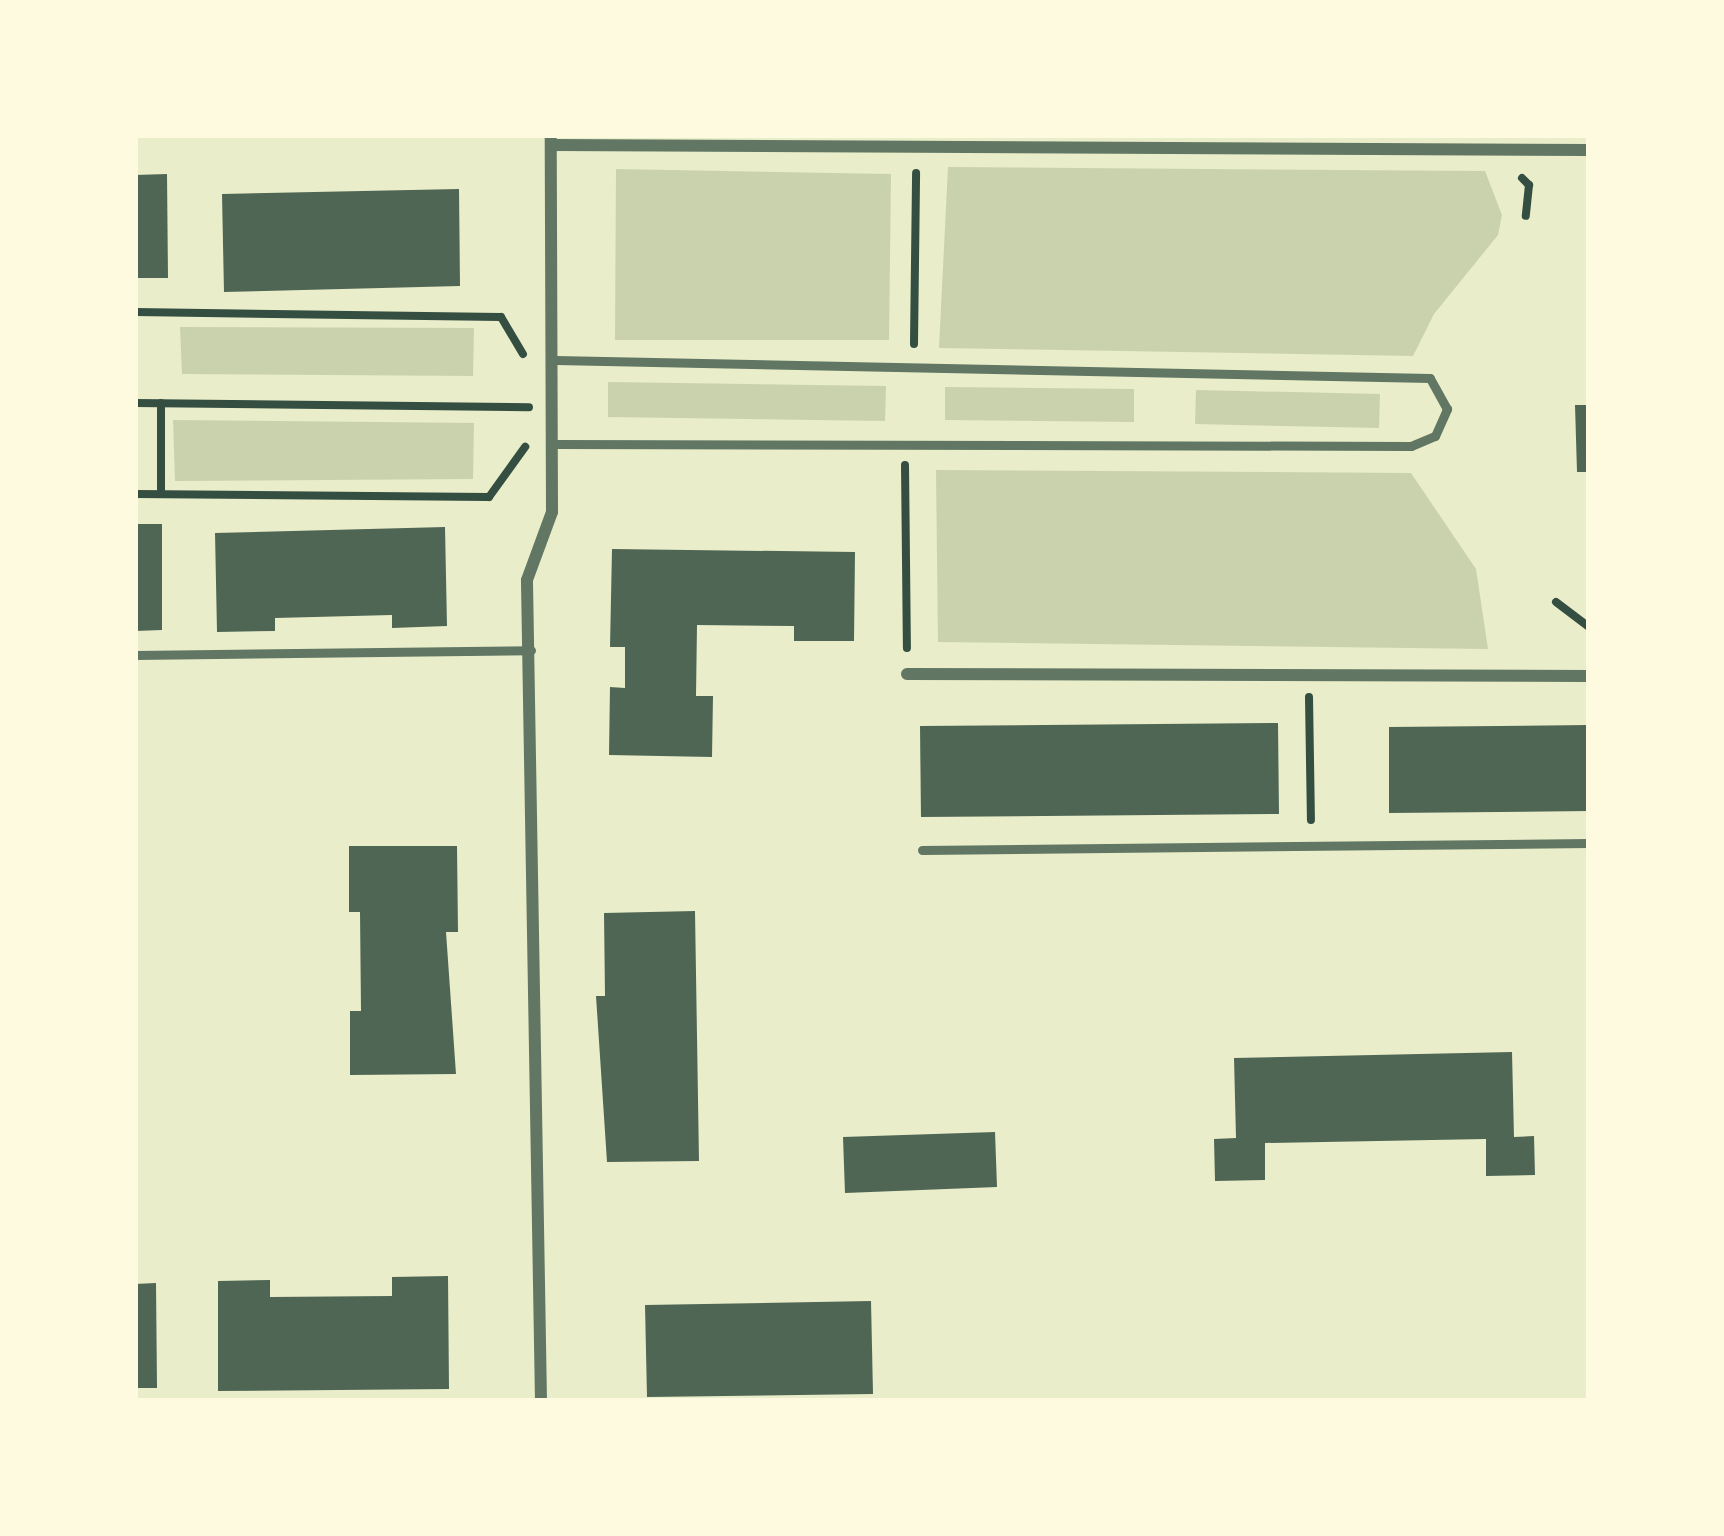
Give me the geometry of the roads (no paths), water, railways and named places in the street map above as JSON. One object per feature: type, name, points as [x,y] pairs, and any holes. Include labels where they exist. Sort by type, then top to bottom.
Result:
[{"type":"street","points":[[542,1401],[527,580],[552,512],[552,140],[917,148],[1589,150]]},
{"type":"street","points":[[907,674],[1589,676]]},
{"type":"lane","points":[[555,360],[1430,378],[1448,409],[1435,436],[1411,446],[555,444]]},
{"type":"lane","points":[[135,655],[531,650]]},
{"type":"lane","points":[[922,850],[1589,843]]}]
